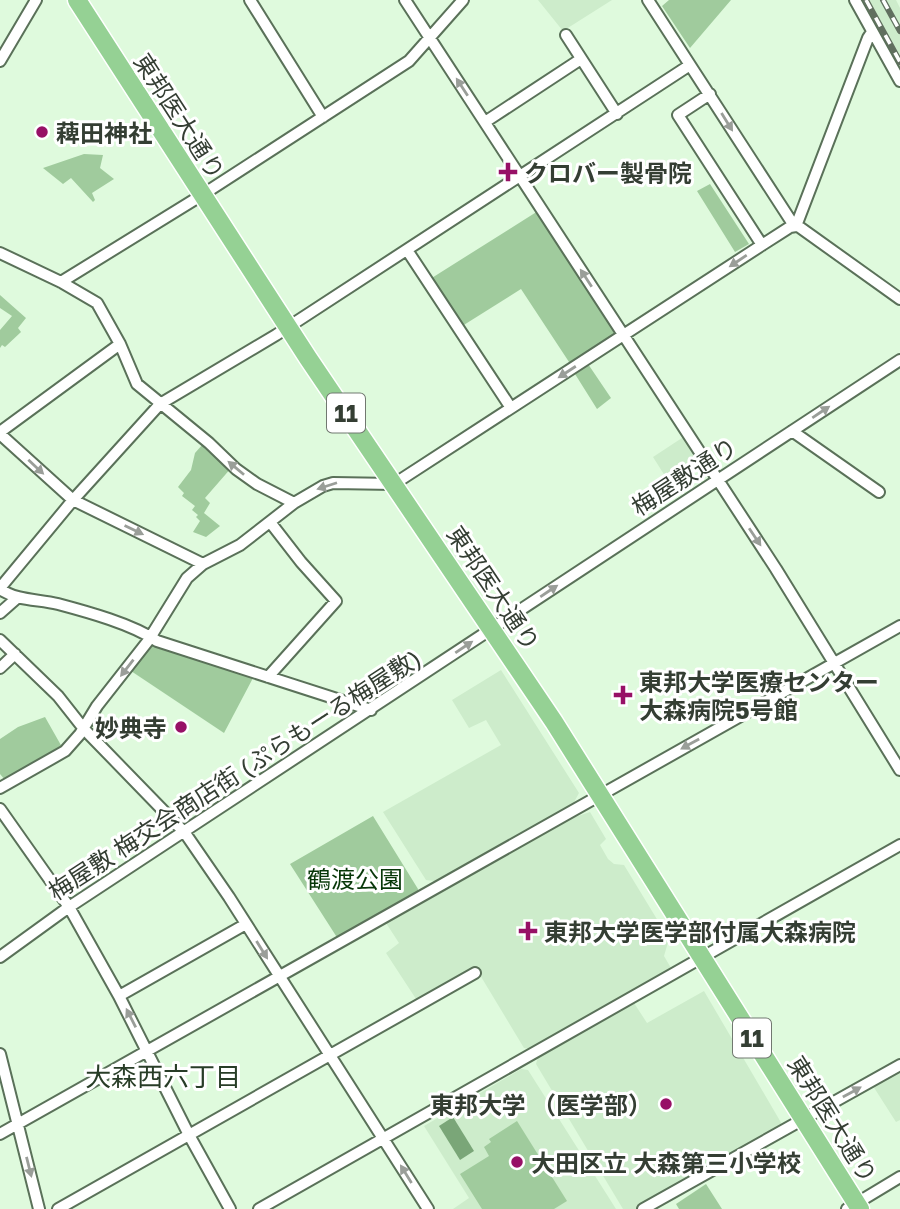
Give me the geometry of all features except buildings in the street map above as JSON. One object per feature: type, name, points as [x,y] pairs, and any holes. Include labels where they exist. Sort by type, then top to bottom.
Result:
[{"type":"main road","name":"東邦医大通り","points":[[77,0],[288,327],[492,628],[803,1119],[855,1207]]},
{"type":"street","points":[[0,61],[36,0]]},
{"type":"street","points":[[250,0],[323,117]]},
{"type":"street","points":[[405,0],[718,480],[900,770]]},
{"type":"street","points":[[61,282],[202,195],[409,61],[463,0]]},
{"type":"street","points":[[648,0],[789,219],[900,299]]},
{"type":"street","points":[[855,0],[900,81]]},
{"type":"street","points":[[796,226],[872,32]]},
{"type":"street","points":[[566,35],[617,114]]},
{"type":"street","points":[[485,122],[581,59]]},
{"type":"street","points":[[370,710],[157,641],[118,623],[59,604],[17,598],[0,588],[73,500],[159,404],[288,327],[690,65]]},
{"type":"street","points":[[709,94],[678,115],[762,245]]},
{"type":"street","points":[[0,788],[65,751],[151,637],[187,578],[203,564],[240,544],[294,503],[324,486],[333,483],[394,484],[790,227],[796,226]]},
{"type":"street","points":[[407,250],[511,408]]},
{"type":"street","points":[[0,253],[61,282],[97,303],[120,344],[137,384],[209,443],[236,469],[257,484],[294,503]]},
{"type":"street","points":[[120,344],[0,433],[73,500],[203,564]]},
{"type":"street","name":"梅屋敷通り","points":[[492,628],[900,360]]},
{"type":"street","points":[[792,431],[880,492]]},
{"type":"street","points":[[268,677],[336,601],[300,562],[270,522]]},
{"type":"street","points":[[0,613],[17,598]]},
{"type":"street","points":[[0,1134],[900,626]]},
{"type":"street","name":"梅屋敷 梅交会商店街 (ぷらもーる梅屋敷)","points":[[0,957],[69,907],[492,628]]},
{"type":"street","points":[[0,640],[58,696],[84,729],[185,833],[428,1209]]},
{"type":"street","points":[[0,668],[15,654]]},
{"type":"street","points":[[0,809],[69,907],[119,996],[189,1135],[230,1209]]},
{"type":"street","points":[[259,1209],[900,845]]},
{"type":"street","points":[[119,996],[246,924]]},
{"type":"street","points":[[58,1209],[475,973]]},
{"type":"street","points":[[0,1054],[39,1209]]},
{"type":"street","points":[[643,1209],[900,1065]]},
{"type":"street","points":[[855,1207],[900,1177]]},
{"type":"shaded area","points":[[538,0],[612,0],[563,31]]},
{"type":"shaded area","points":[[859,0],[896,0],[900,8],[900,73]]},
{"type":"shaded area","points":[[685,436],[701,461],[681,474],[677,468],[665,476],[653,457]]},
{"type":"shaded area","points":[[501,670],[579,793],[572,806],[441,882],[426,880],[383,812],[501,745],[486,720],[469,728],[452,700]]},
{"type":"shaded area","name":"東邦大学医学部付属大森病院","points":[[590,812],[606,839],[600,845],[608,859],[614,864],[624,865],[669,939],[664,956],[671,968],[531,1049],[524,1048],[477,970],[418,1002],[386,953],[399,943],[386,923],[563,821]]},
{"type":"shaded area","name":"東邦大学 （医学部）","points":[[704,991],[783,1126],[637,1209],[623,1209],[536,1064],[538,1057],[634,1003],[647,1023]]},
{"type":"shaded area","name":"大田区立 大森第三小学校","points":[[521,1069],[528,1070],[616,1209],[453,1209],[469,1198],[424,1126]]},
{"type":"shaded area","points":[[900,1071],[900,1120],[896,1122],[873,1086]]},
{"type":"shaded area","points":[[453,1117],[474,1151],[460,1160],[439,1126]]},
{"type":"green space","points":[[669,0],[731,0],[690,48],[662,6]]},
{"type":"green space","points":[[84,154],[103,155],[100,168],[114,179],[92,193],[95,200],[93,202],[71,178],[63,184],[43,168]]},
{"type":"green space","points":[[710,184],[749,244],[735,252],[697,191]]},
{"type":"green space","points":[[538,211],[616,330],[614,335],[571,365],[521,289],[459,328],[427,281]]},
{"type":"green space","points":[[0,295],[26,318],[18,328],[21,332],[5,347],[2,345],[0,348],[0,330],[12,316],[0,308]]},
{"type":"green space","points":[[588,364],[611,398],[597,409],[575,374]]},
{"type":"green space","points":[[203,444],[232,467],[205,498],[210,503],[204,513],[220,526],[206,537],[193,532],[200,521],[192,510],[195,506],[182,496],[184,493],[178,487],[191,470],[195,453]]},
{"type":"green space","points":[[155,643],[253,678],[224,733],[131,671]]},
{"type":"green space","points":[[45,717],[62,747],[5,780],[0,774],[0,739],[18,727]]},
{"type":"green space","name":"鶴渡公園","points":[[373,816],[418,889],[418,894],[338,939],[290,864]]},
{"type":"green space","points":[[517,1121],[567,1201],[554,1209],[482,1209],[460,1174],[489,1156],[484,1147],[491,1142],[489,1139]]},
{"type":"green space","points":[[706,1184],[722,1209],[679,1209],[676,1204]]},
{"type":"railway","points":[[866,0],[900,62]]},
{"type":"railway","points":[[883,0],[900,31]]},
{"type":"place","name":"薭田神社","points":[[42,132]]},
{"type":"place","name":"クロバー製骨院","points":[[508,172]]},
{"type":"place","name":"東邦大学医療センター 大森病院5号館","points":[[623,695]]},
{"type":"place","name":"妙典寺","points":[[181,727]]},
{"type":"place","name":"東邦大学医学部付属大森病院","points":[[528,931]]},
{"type":"place","name":"東邦大学 （医学部）","points":[[666,1104]]},
{"type":"place","name":"大田区立 大森第三小学校","points":[[517,1162]]},
{"type":"district","name":"大森西六丁目","points":[[163,1076]]}]
